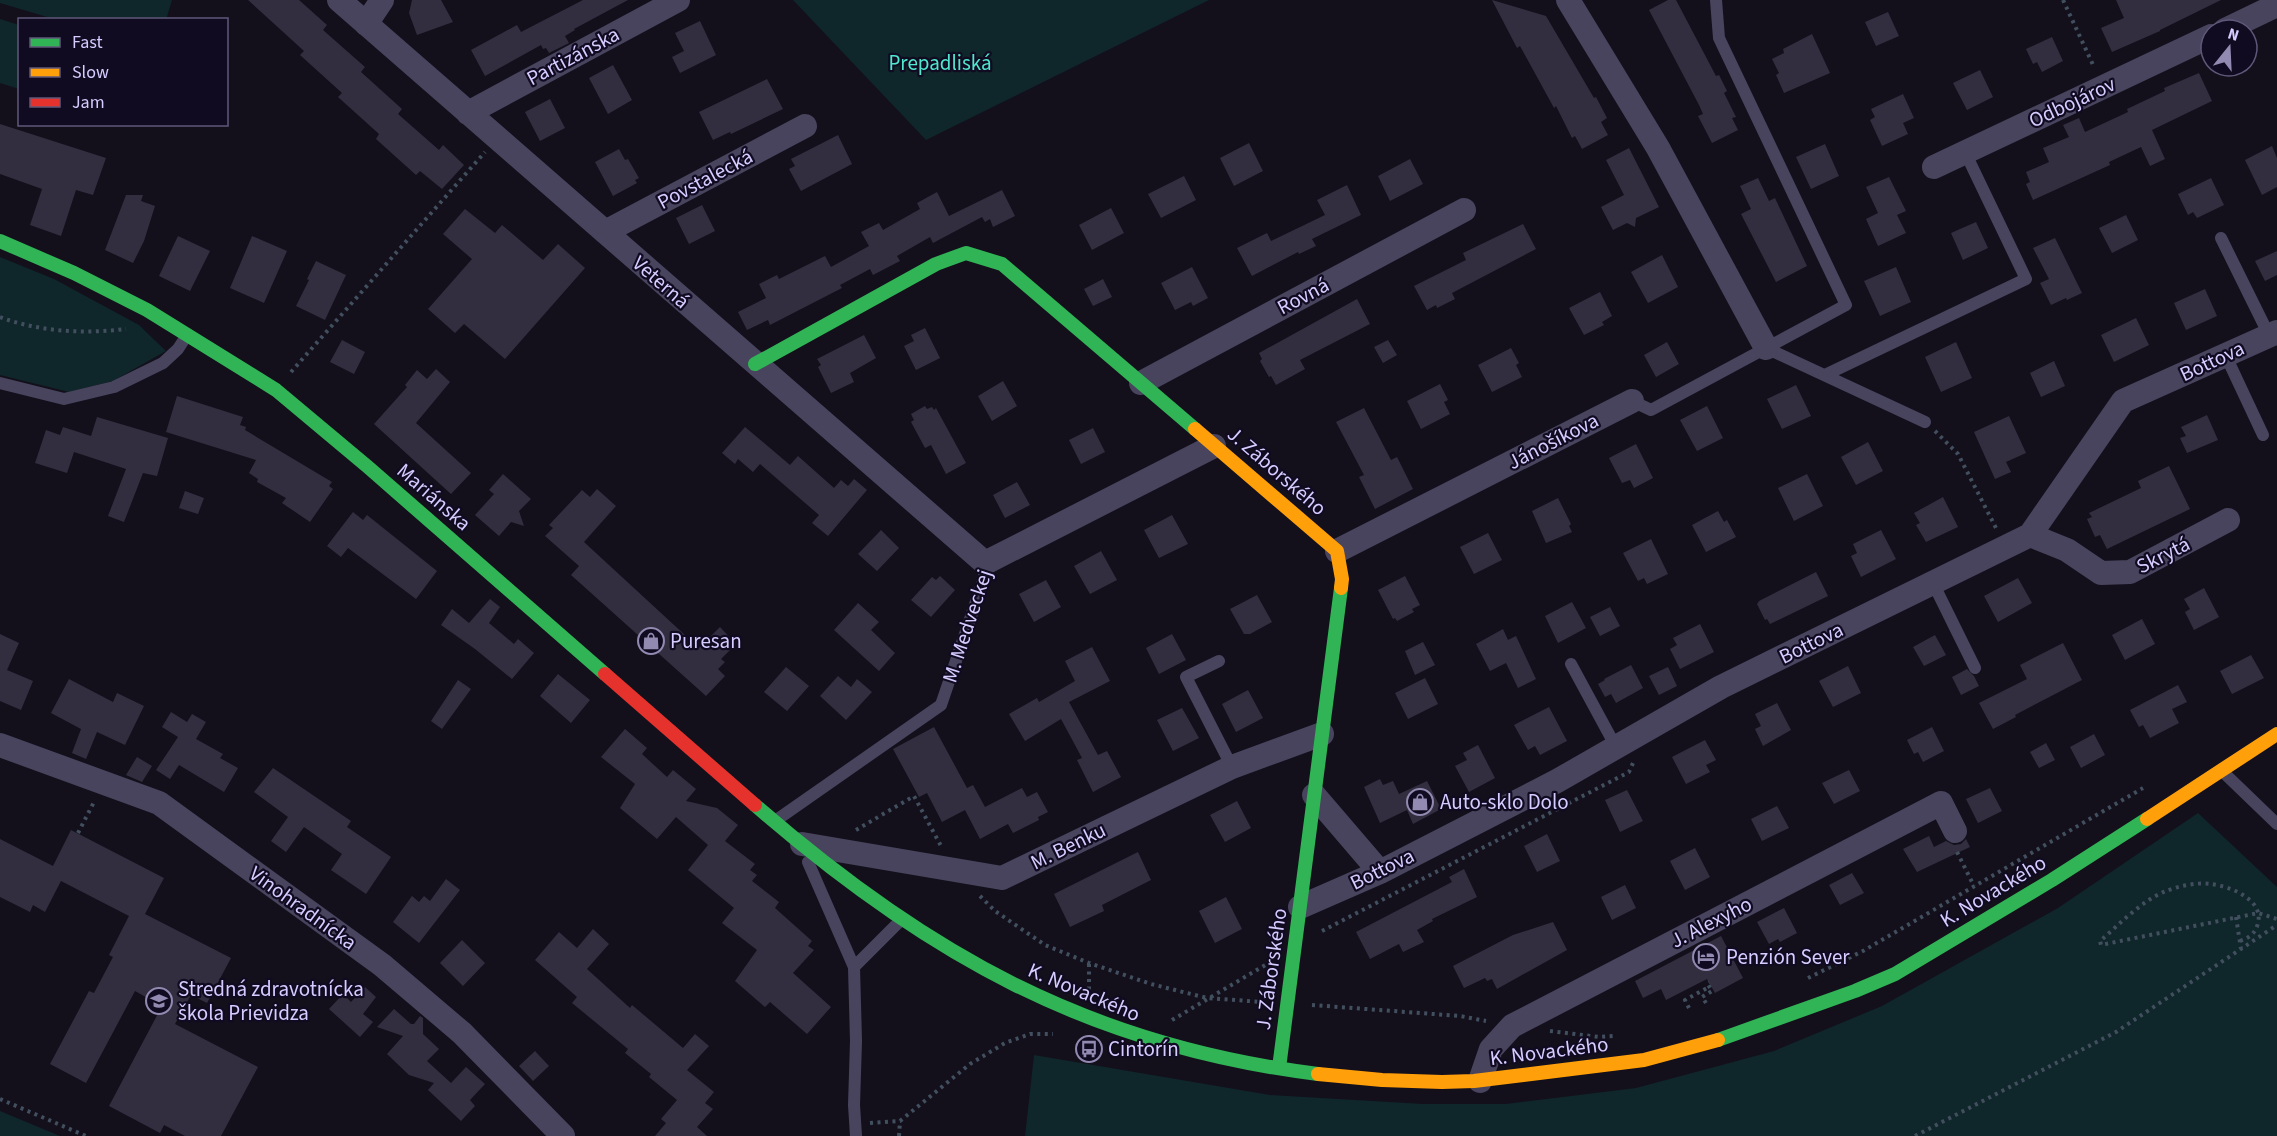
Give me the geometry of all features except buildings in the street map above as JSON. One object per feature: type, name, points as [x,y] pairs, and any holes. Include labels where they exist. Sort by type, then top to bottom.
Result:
[{"type":"street","name":"Veterná","points":[[339,0],[984,564]]},
{"type":"street","points":[[366,24],[382,0]]},
{"type":"street","name":"Partizánska","points":[[468,112],[678,0]]},
{"type":"street","points":[[1568,0],[1658,148],[1766,348]]},
{"type":"street","points":[[2250,18],[2277,5]]},
{"type":"street","name":"Odbojárov","points":[[1934,167],[2199,42]]},
{"type":"street","name":"Povstalecká","points":[[605,232],[805,126]]},
{"type":"street","name":"Rovná","points":[[1141,383],[1464,210]]},
{"type":"street","name":"Mariánska","points":[[0,241],[74,273],[188,334],[276,390],[368,467],[800,844]]},
{"type":"street","name":"J. Záborského","points":[[756,364],[936,264],[966,254],[1002,264],[1337,551],[1342,579],[1279,1068]]},
{"type":"street","name":"Bottova","points":[[1300,907],[1380,872],[1557,781],[1721,687],[2030,535],[2123,401],[2273,333]]},
{"type":"street","name":"Jánošíkova","points":[[1337,551],[1632,401]]},
{"type":"street","name":"M. Medveckej","points":[[984,564],[1214,446]]},
{"type":"street","name":"Skrytá","points":[[2030,535],[2067,550],[2101,573],[2130,572],[2228,520]]},
{"type":"street","name":"M. Benku","points":[[800,844],[1002,878],[1232,767],[1322,734]]},
{"type":"street","name":"K. Novackého","points":[[800,844],[849,884],[901,921],[1028,993],[1076,1015],[1156,1043],[1216,1057],[1324,1075],[1425,1082],[1479,1081],[1605,1066],[1657,1057],[1754,1029],[1884,980],[2054,880],[2277,734]]},
{"type":"street","name":"Vinohradnícka","points":[[0,745],[159,803],[382,965],[462,1033],[563,1136]]},
{"type":"street","points":[[1314,795],[1380,872]]},
{"type":"street","name":"J. Alexyho","points":[[1479,1081],[1491,1049],[1512,1026],[1941,803],[1955,831]]},
{"type":"lane","name":"Jánošíkova","points":[[1632,401],[1651,410],[1846,305],[1719,38],[1716,0]]},
{"type":"lane","points":[[1825,375],[2026,279],[1965,152]]},
{"type":"lane","points":[[2221,238],[2273,333]]},
{"type":"lane","points":[[0,383],[64,399],[114,387],[163,363],[178,349],[188,334]]},
{"type":"lane","points":[[1766,348],[1926,422]]},
{"type":"lane","points":[[2225,354],[2263,435]]},
{"type":"lane","name":"M. Medveckej","points":[[774,821],[941,705],[984,578],[984,564]]},
{"type":"lane","points":[[1933,583],[1975,668]]},
{"type":"lane","points":[[1219,661],[1186,677],[1232,767]]},
{"type":"lane","points":[[1571,664],[1616,747]]},
{"type":"lane","points":[[2221,770],[2277,824]]},
{"type":"lane","points":[[800,844],[854,967],[856,1130]]},
{"type":"lane","points":[[854,967],[901,921]]},
{"type":"path","points":[[2063,0],[2103,87]]},
{"type":"path","points":[[276,390],[497,138]]},
{"type":"path","points":[[0,317],[18,324],[71,331],[107,332],[130,329]]},
{"type":"path","points":[[1926,422],[1958,454],[2006,547]]},
{"type":"path","points":[[1803,981],[1863,951],[2144,787]]},
{"type":"path","points":[[849,834],[914,796],[954,870]]},
{"type":"path","points":[[78,833],[94,801]]},
{"type":"path","points":[[1955,831],[1948,834],[1974,886]]},
{"type":"path","points":[[2240,941],[2254,933],[2258,926],[2258,913],[2253,903],[2225,887],[2209,883],[2186,885],[2163,892],[2152,898],[2100,941],[2101,945],[2258,913],[2277,919]]},
{"type":"path","points":[[978,895],[995,911],[1045,945],[1089,963],[1152,984],[1208,998],[1460,1016],[1512,1026],[1599,1037],[1620,1035]]},
{"type":"path","points":[[2236,917],[2241,949]]},
{"type":"path","points":[[1915,1136],[2116,1032],[2277,925]]},
{"type":"path","points":[[1089,963],[1089,987]]},
{"type":"path","points":[[1689,1008],[1684,1000],[1709,984],[1712,991],[1702,997],[1706,1003]]},
{"type":"path","points":[[1169,1022],[1208,998]]},
{"type":"path","points":[[856,1130],[900,1121],[970,1064],[1005,1042],[1030,1034],[1059,1034]]},
{"type":"path","points":[[0,1100],[86,1136]]},
{"type":"path","points":[[898,1136],[900,1121]]},
{"type":"green space","points":[[0,0],[172,0],[167,18],[51,18],[0,3]]},
{"type":"green space","name":"Prepadliská","points":[[793,0],[1209,0],[926,140]]},
{"type":"green space","points":[[0,19],[18,25],[18,89],[0,83]]},
{"type":"green space","points":[[0,257],[54,279],[139,325],[166,351],[113,381],[69,392],[0,375]]},
{"type":"green space","points":[[2198,813],[2277,887],[2277,1136],[1025,1136],[1034,1055],[1270,1095],[1423,1104],[1506,1104],[1636,1088],[1774,1051],[1882,1006],[2058,908]]},
{"type":"green space","points":[[0,1111],[60,1136],[0,1136]]},
{"type":"traffic: fast","points":[[0,241],[74,273],[147,310],[276,390],[368,467],[605,674]]},
{"type":"traffic: fast","points":[[755,364],[936,264],[966,253],[1002,264],[1195,429]]},
{"type":"traffic: fast","points":[[1279,1068],[1341,588]]},
{"type":"traffic: fast","points":[[755,805],[819,858],[883,906],[948,948],[1015,985],[1085,1016],[1158,1041],[1235,1061],[1318,1074]]},
{"type":"traffic: fast","points":[[1718,1040],[1855,991],[1895,974],[2052,880],[2147,819]]},
{"type":"traffic: slow","points":[[1195,429],[1337,551],[1342,579],[1341,588]]},
{"type":"traffic: slow","points":[[2147,819],[2277,734]]},
{"type":"traffic: slow","points":[[1318,1074],[1382,1080],[1474,1081],[1644,1060],[1718,1040]]},
{"type":"traffic: jam","points":[[605,674],[755,805]]},
{"type":"place","name":"Puresan","points":[[651,641]]},
{"type":"place","name":"Auto-sklo Dolo","points":[[1420,802]]},
{"type":"place","name":"Penzión Sever","points":[[1706,957]]},
{"type":"place","name":"Stredná zdravotnícka škola Prievidza","points":[[159,1001]]},
{"type":"place","name":"Cintorín","points":[[1089,1049]]}]
